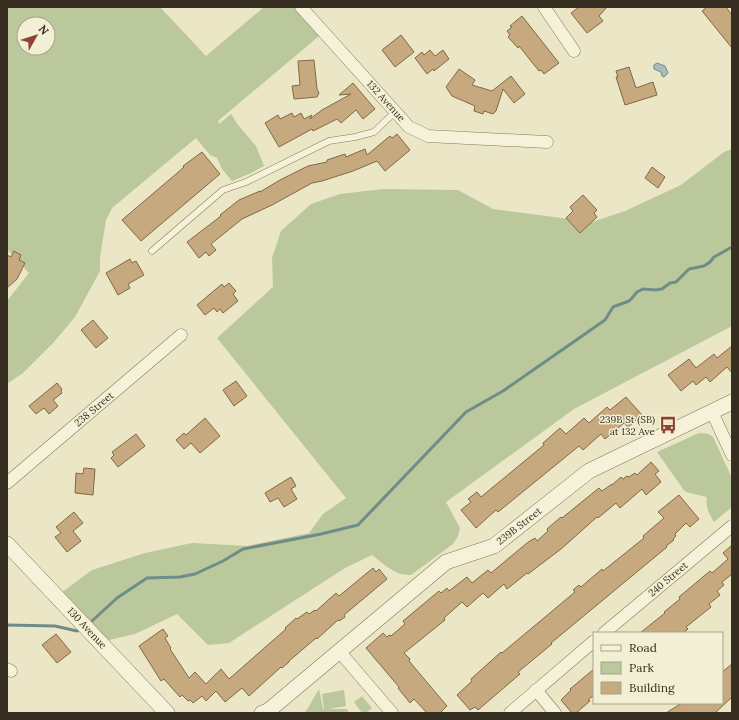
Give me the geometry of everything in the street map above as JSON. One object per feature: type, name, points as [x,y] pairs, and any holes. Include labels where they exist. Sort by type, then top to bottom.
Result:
[{"type":"street","name":"132 Avenue","points":[[301,7],[408,127],[428,136],[547,142]]},
{"type":"street","points":[[544,7],[574,51]]},
{"type":"street","name":"238 Street","points":[[7,483],[182,335]]},
{"type":"street","name":"239B Street","points":[[262,713],[268,711],[446,562],[494,546],[589,471],[732,402]]},
{"type":"street","points":[[712,412],[732,455]]},
{"type":"street","name":"240 Street","points":[[605,632],[732,526]]},
{"type":"street","name":"130 Avenue","points":[[7,544],[167,713]]},
{"type":"street","points":[[510,713],[593,642]]},
{"type":"street","points":[[339,651],[392,713]]},
{"type":"street","points":[[536,690],[555,713]]},
{"type":"lane","points":[[152,251],[223,190],[246,182],[329,140],[355,137],[374,132],[395,112]]},
{"type":"green space","points":[[7,7],[160,7],[206,56],[264,7],[294,7],[319,36],[218,121],[219,124],[231,114],[238,125],[256,146],[264,166],[232,181],[222,169],[217,158],[210,155],[196,138],[112,208],[106,220],[100,257],[100,271],[75,317],[54,342],[23,373],[7,384],[7,301],[29,273],[7,249]]},
{"type":"green space","points":[[732,149],[732,326],[574,409],[446,502],[460,528],[458,536],[453,544],[411,575],[400,574],[385,566],[372,555],[345,568],[229,643],[208,645],[177,614],[135,634],[100,642],[57,596],[92,570],[145,553],[192,543],[247,546],[309,533],[323,514],[346,498],[217,338],[273,287],[272,258],[281,231],[311,204],[340,194],[383,189],[458,190],[493,209],[592,222],[625,211],[681,185],[724,152]]},
{"type":"green space","points":[[699,433],[709,434],[713,437],[732,478],[732,507],[714,522],[707,508],[706,497],[686,492],[657,452]]},
{"type":"green space","points":[[319,689],[323,709],[322,694],[344,690],[346,706],[329,709],[347,709],[349,713],[304,713]]},
{"type":"green space","points":[[362,696],[372,708],[366,713],[362,713],[354,702]]},
{"type":"water","points":[[657,63],[665,66],[668,73],[664,77],[662,76],[661,72],[654,69],[654,65]]},
{"type":"building","points":[[579,7],[607,7],[599,16],[603,21],[587,33],[571,13]]},
{"type":"building","points":[[707,7],[726,7],[732,15],[732,48],[702,11]]},
{"type":"building","points":[[522,16],[559,63],[544,74],[541,70],[539,71],[519,46],[518,48],[508,37],[510,35],[507,31],[512,27],[510,26]]},
{"type":"building","points":[[401,35],[414,52],[395,67],[382,50]]},
{"type":"building","points":[[430,50],[435,56],[443,50],[449,59],[434,71],[433,69],[427,74],[415,58],[422,52],[424,55]]},
{"type":"building","points":[[314,60],[317,89],[319,93],[317,97],[294,99],[292,86],[300,85],[298,61]]},
{"type":"building","points":[[629,67],[636,88],[653,82],[657,95],[625,105],[616,77],[618,77],[616,71]]},
{"type":"building","points":[[459,69],[475,80],[472,85],[492,91],[511,76],[525,94],[514,103],[503,89],[496,111],[493,114],[484,111],[483,114],[474,111],[475,106],[452,96],[446,87]]},
{"type":"building","points":[[353,83],[375,109],[363,119],[356,110],[341,123],[337,119],[313,131],[312,129],[279,147],[265,123],[278,115],[280,119],[292,113],[294,117],[301,113],[304,119],[312,115],[310,119],[322,110],[351,94],[339,95]]},
{"type":"building","points":[[397,134],[410,150],[385,171],[377,161],[353,171],[312,183],[272,205],[242,219],[211,244],[216,250],[209,256],[206,252],[199,258],[187,242],[239,200],[260,192],[308,166],[327,162],[327,160],[345,154],[346,157],[365,149],[367,155],[390,136],[392,138]]},
{"type":"building","points":[[202,152],[220,174],[141,241],[122,220],[184,167],[183,166]]},
{"type":"building","points":[[652,167],[665,177],[658,188],[645,178]]},
{"type":"building","points":[[583,195],[597,210],[594,213],[597,217],[580,233],[566,218],[573,211],[570,207]]},
{"type":"building","points":[[14,251],[21,255],[19,260],[25,263],[17,279],[7,288],[7,255],[11,257]]},
{"type":"building","points":[[130,259],[132,263],[136,261],[144,275],[128,284],[130,288],[118,295],[106,273]]},
{"type":"building","points":[[229,283],[236,291],[233,294],[238,301],[223,313],[220,309],[217,312],[214,308],[205,315],[197,305],[222,284],[224,287]]},
{"type":"building","points":[[93,320],[108,338],[96,348],[81,330]]},
{"type":"building","points":[[732,346],[732,373],[727,367],[710,382],[706,377],[696,385],[693,381],[681,391],[668,375],[689,359],[696,368],[714,354],[717,358]]},
{"type":"building","points":[[236,381],[247,396],[234,406],[223,390]]},
{"type":"building","points":[[57,383],[62,389],[62,393],[53,400],[58,406],[49,414],[44,408],[36,414],[29,406]]},
{"type":"building","points":[[626,397],[642,415],[628,427],[624,423],[605,439],[601,434],[583,450],[579,446],[498,512],[496,510],[476,528],[461,510],[471,502],[468,499],[477,492],[481,497],[544,445],[543,443],[560,428],[566,434],[584,418],[589,423],[607,407],[610,410]]},
{"type":"building","points":[[205,418],[220,436],[200,453],[191,443],[184,449],[176,440],[184,433],[186,435]]},
{"type":"building","points":[[136,434],[145,446],[118,467],[111,458],[114,455],[112,452]]},
{"type":"building","points":[[651,462],[659,471],[655,474],[661,482],[646,495],[642,489],[620,508],[616,503],[598,518],[597,517],[561,549],[507,589],[504,584],[488,598],[483,593],[467,607],[462,602],[444,618],[445,620],[404,653],[447,706],[440,713],[427,713],[414,699],[410,703],[398,688],[399,687],[366,648],[383,633],[387,637],[389,635],[391,636],[405,624],[403,621],[439,591],[441,593],[447,588],[449,591],[467,577],[472,583],[488,570],[491,573],[527,543],[535,538],[537,541],[548,531],[547,529],[561,517],[562,518],[599,488],[602,491],[621,477],[623,479],[635,473],[637,475]]},
{"type":"building","points":[[84,468],[95,469],[93,495],[75,493],[76,473],[83,474]]},
{"type":"building","points":[[291,477],[296,486],[291,489],[297,499],[284,507],[278,498],[270,502],[265,493]]},
{"type":"building","points":[[679,495],[699,519],[690,527],[686,523],[675,534],[676,536],[673,539],[674,540],[666,546],[667,547],[551,643],[552,644],[518,672],[520,674],[478,710],[475,707],[470,710],[457,695],[472,681],[471,679],[501,652],[502,653],[575,592],[573,590],[579,585],[581,587],[602,569],[603,571],[644,538],[643,536],[664,518],[658,512]]},
{"type":"building","points":[[74,512],[83,523],[73,531],[81,541],[67,552],[55,537],[61,533],[56,527]]},
{"type":"building","points":[[732,545],[732,574],[722,582],[724,585],[717,591],[720,595],[709,604],[711,607],[686,627],[688,629],[684,632],[641,632],[665,613],[664,612],[680,599],[679,597],[710,571],[712,573],[728,559],[723,553]]},
{"type":"building","points":[[373,568],[376,572],[379,569],[387,579],[344,615],[345,617],[339,621],[338,620],[317,639],[316,638],[249,696],[242,688],[225,702],[216,691],[206,701],[202,696],[193,703],[190,700],[188,701],[182,695],[180,697],[164,679],[161,681],[139,646],[163,629],[168,636],[165,638],[171,648],[170,649],[189,678],[195,672],[206,684],[221,669],[229,679],[286,629],[285,628],[296,618],[297,619],[307,612],[309,614],[315,610],[316,611],[336,593],[339,596]]},
{"type":"building","points":[[56,634],[71,652],[57,663],[42,645]]},
{"type":"building","points":[[732,664],[732,697],[715,713],[666,713],[680,704],[723,704],[723,671]]},
{"type":"building","points":[[593,670],[593,696],[588,700],[590,701],[576,713],[572,713],[561,700],[571,690],[570,689]]},
{"type":"waterway","points":[[92,621],[117,598],[147,578],[180,577],[195,574],[223,561],[243,549],[321,534],[358,525],[466,412],[503,391],[605,320],[613,307],[629,301],[637,292],[643,289],[662,289],[670,283],[676,282],[689,269],[704,266],[714,257],[732,247]]},
{"type":"waterway","points":[[7,625],[55,626],[77,631],[79,630]]},
{"type":"place","name":"239B St (SB) at 132 Ave","points":[[668,425]]}]
